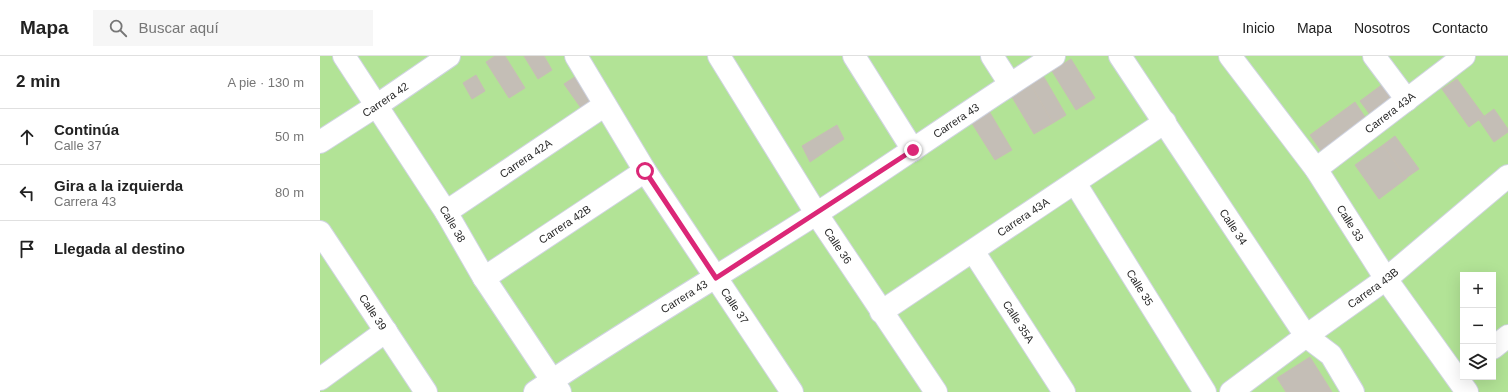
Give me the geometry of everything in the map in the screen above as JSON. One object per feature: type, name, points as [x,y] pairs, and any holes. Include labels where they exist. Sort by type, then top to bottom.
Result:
[{"type":"street","name":"Calle 38","points":[[344,56],[446,212],[549,388]]},
{"type":"street","name":"Carrera 42","points":[[320,142],[449,56]]},
{"type":"street","name":"Calle 37","points":[[576,56],[645,171],[790,391]]},
{"type":"street","name":"Calle 36","points":[[719,56],[816,213],[936,392]]},
{"type":"street","points":[[854,56],[913,150]]},
{"type":"street","points":[[992,56],[1010,84]]},
{"type":"street","name":"Carrera 43","points":[[549,388],[1054,56]]},
{"type":"street","name":"Calle 34","points":[[1120,56],[1306,336],[1331,355],[1353,392]]},
{"type":"street","name":"Calle 33","points":[[1230,56],[1316,169],[1386,279],[1460,377]]},
{"type":"street","points":[[1374,56],[1407,100]]},
{"type":"street","name":"Carrera 43A","points":[[1316,169],[1464,56]]},
{"type":"street","name":"Carrera 42A","points":[[446,212],[605,105]]},
{"type":"street","name":"Carrera 43A","points":[[881,312],[1165,122]]},
{"type":"street","name":"Carrera 42B","points":[[484,278],[645,171]]},
{"type":"street","name":"Carrera 43B","points":[[1231,392],[1386,279],[1508,176]]},
{"type":"street","name":"Calle 35","points":[[1075,183],[1205,392]]},
{"type":"street","name":"Calle 39","points":[[320,232],[426,392]]},
{"type":"street","name":"Calle 35A","points":[[973,251],[1064,392]]},
{"type":"street","points":[[320,379],[386,331]]},
{"type":"street","points":[[1496,346],[1508,336]]},
{"type":"green space","points":[[320,56],[1508,56],[1508,392],[320,392]]},
{"type":"building","points":[[495,56],[505,56],[525,88],[509,98],[486,62]]},
{"type":"building","points":[[524,56],[544,56],[552,70],[538,79]]},
{"type":"building","points":[[1071,59],[1095,98],[1076,110],[1052,71]]},
{"type":"building","points":[[1041,72],[1066,115],[1053,123],[1028,80]]},
{"type":"building","points":[[579,74],[595,98],[581,108],[564,84]]},
{"type":"building","points":[[476,75],[485,91],[472,99],[463,83]]},
{"type":"building","points":[[1457,79],[1484,116],[1469,127],[1442,89]]},
{"type":"building","points":[[1028,80],[1053,123],[1034,134],[1009,92]]},
{"type":"building","points":[[1387,81],[1398,96],[1371,116],[1360,101]]},
{"type":"building","points":[[1355,102],[1367,120],[1322,152],[1310,135]]},
{"type":"building","points":[[986,106],[1012,150],[995,160],[968,117]]},
{"type":"building","points":[[1494,109],[1508,129],[1508,132],[1494,142],[1479,120]]},
{"type":"building","points":[[837,125],[844,139],[810,162],[802,146]]},
{"type":"building","points":[[1395,136],[1419,169],[1406,178],[1383,145]]},
{"type":"building","points":[[1383,145],[1407,178],[1379,199],[1355,165]]},
{"type":"building","points":[[1310,357],[1332,392],[1286,392],[1277,378]]},
{"type":"route","points":[[645,171],[716,278],[913,150]]}]
